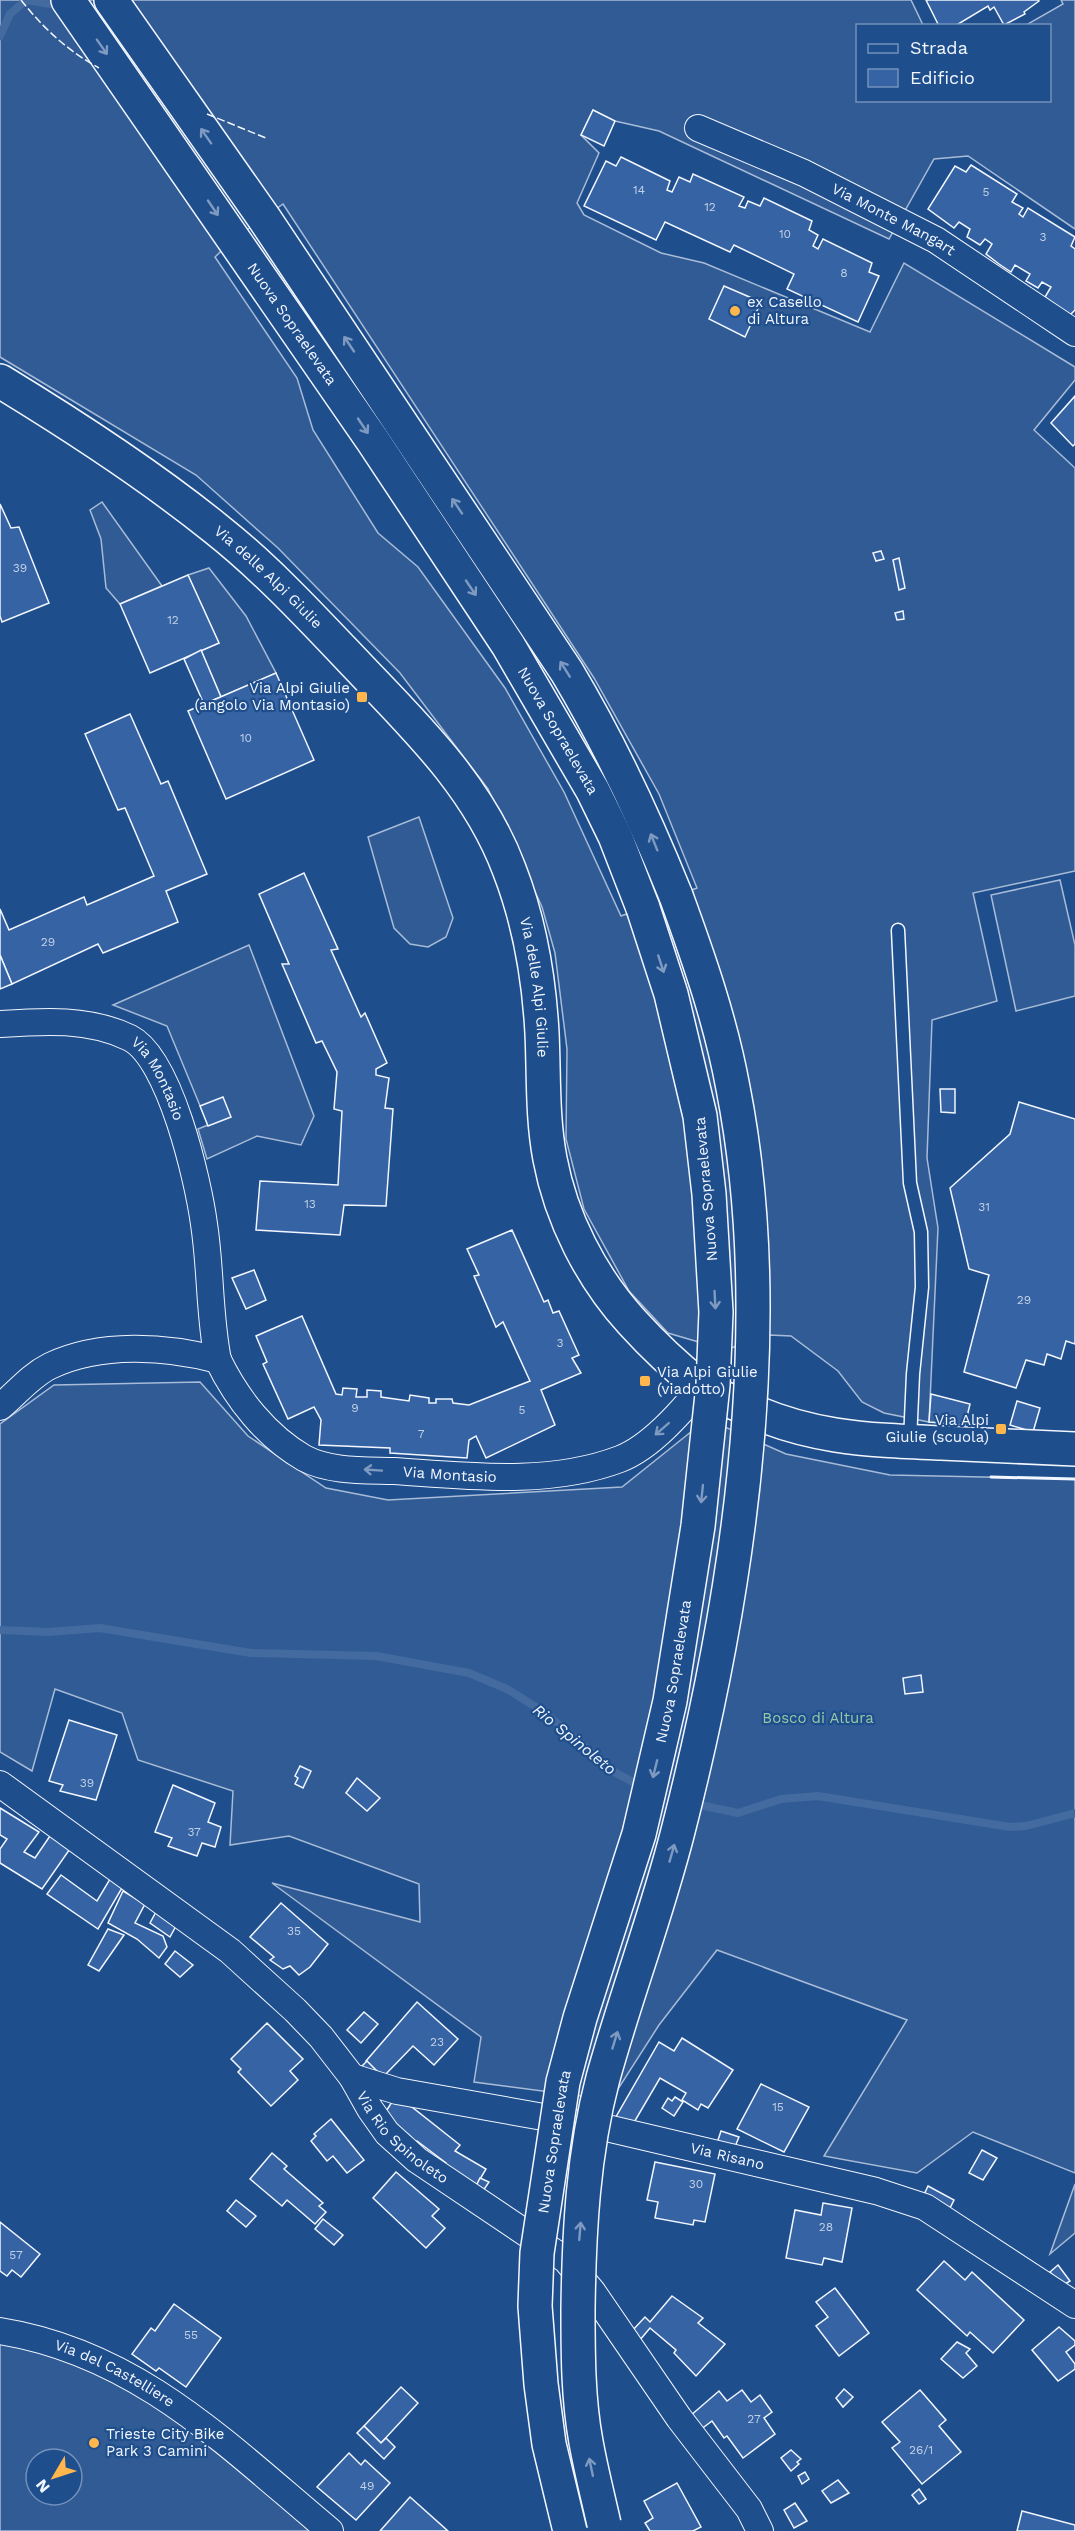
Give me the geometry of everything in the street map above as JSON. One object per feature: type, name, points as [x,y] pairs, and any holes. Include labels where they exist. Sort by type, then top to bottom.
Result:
[{"type":"main road","name":"Nuova Sopraelevata","points":[[68,0],[373,441],[538,693],[610,827],[643,908],[671,994],[700,1116],[709,1194],[716,1312],[713,1385],[698,1526],[670,1701],[639,1834],[580,2018],[563,2082],[537,2253],[535,2306],[541,2384],[549,2444],[570,2531]]},
{"type":"main road","points":[[111,0],[264,218],[567,672],[598,723],[624,776],[676,896],[705,977],[735,1097],[741,1136],[749,1231],[753,1347],[746,1448],[734,1545],[711,1689],[677,1833],[602,2081],[585,2172],[579,2243],[578,2354],[585,2439],[605,2527]]},
{"type":"main road","name":"Via delle Alpi Giulie","points":[[0,381],[73,425],[216,528],[278,584],[448,762],[479,807],[509,867],[525,920],[536,974],[542,1030],[544,1122],[550,1162],[568,1221],[588,1262],[618,1306],[651,1343],[702,1387],[749,1410],[797,1429],[852,1439],[1075,1449]]},
{"type":"street","name":"Via Monte Mangart","points":[[698,128],[804,173],[936,240],[1075,333]]},
{"type":"street","name":"Via Montasio","points":[[0,1024],[66,1022],[100,1026],[132,1039],[149,1055],[167,1086],[185,1142],[204,1224],[212,1329],[218,1360],[233,1391],[263,1425],[305,1458],[340,1468],[477,1477],[525,1477],[572,1472],[622,1458],[655,1436],[702,1387]]},
{"type":"street","points":[[0,1407],[26,1381],[50,1366],[84,1355],[125,1350],[165,1350],[218,1360]]},
{"type":"street","name":"Via Rio Spinoleto","points":[[0,1784],[230,1951],[321,2037],[352,2078],[387,2133],[410,2153],[566,2260],[577,2271],[679,2418],[749,2509],[760,2531]]},
{"type":"street","name":"Via Risano","points":[[352,2078],[397,2091],[611,2129],[876,2191],[925,2207],[1075,2305]]},
{"type":"street","name":"Via del Castelliere","points":[[0,2331],[37,2338],[76,2350],[157,2391],[213,2431],[330,2531]]},
{"type":"lane","points":[[898,930],[910,1183],[921,1232],[922,1287],[913,1374],[910,1442]]},
{"type":"shaded area","points":[[0,0],[911,0],[923,24],[856,24],[856,102],[1051,102],[1051,24],[1028,24],[1063,4],[1061,0],[1075,0],[1075,229],[968,156],[934,159],[889,239],[659,131],[615,121],[593,110],[581,135],[599,153],[577,203],[584,215],[661,253],[704,263],[870,332],[904,263],[1075,367],[1075,380],[1034,430],[1075,468],[1075,871],[973,893],[997,1001],[932,1020],[927,1158],[938,1228],[929,1422],[884,1413],[862,1402],[838,1371],[791,1336],[769,1335],[731,1348],[719,1348],[668,1333],[629,1291],[584,1209],[566,1139],[567,1049],[555,953],[542,907],[488,789],[400,673],[278,548],[196,475],[0,357]],"holes":[[[283,204],[594,678],[659,794],[697,888],[621,916],[564,792],[505,688],[418,567],[378,533],[313,430],[297,378],[215,257],[234,239]]]},
{"type":"shaded area","points":[[102,502],[162,586],[120,604],[106,588],[101,539],[90,510]]},
{"type":"shaded area","points":[[209,568],[246,616],[276,673],[221,697],[201,650],[219,643],[188,575]]},
{"type":"shaded area","points":[[419,817],[453,918],[446,937],[428,947],[410,944],[394,928],[368,837]]},
{"type":"shaded area","points":[[1060,880],[1075,945],[1075,996],[1016,1011],[991,895]]},
{"type":"shaded area","points":[[249,945],[314,1116],[301,1145],[257,1136],[207,1159],[198,1129],[208,1125],[167,1026],[113,1005]]},
{"type":"shaded area","name":"Bosco di Altura","points":[[200,1382],[248,1436],[326,1488],[388,1500],[622,1487],[707,1419],[786,1454],[890,1475],[1075,1479],[1075,2173],[973,2132],[917,2173],[824,2156],[907,2020],[717,1950],[659,2025],[611,2100],[474,2082],[481,2037],[272,1883],[420,1922],[419,1884],[289,1836],[230,1845],[233,1791],[138,1760],[122,1713],[55,1689],[32,1771],[0,1752],[0,1424],[54,1385]]},
{"type":"shaded area","points":[[1075,2184],[1075,2233],[1050,2254]]},
{"type":"shaded area","name":"Trieste City Bike Park 3 Camini","points":[[0,2343],[52,2355],[113,2381],[148,2400],[206,2441],[312,2531],[0,2531]]},
{"type":"building","points":[[926,0],[1039,1],[1024,12],[1025,14],[1006,24],[1003,24],[994,7],[990,10],[988,6],[958,24],[938,24]]},
{"type":"building","points":[[593,110],[615,121],[604,146],[581,135]]},
{"type":"building","points":[[621,157],[670,181],[667,190],[672,192],[679,177],[690,182],[693,174],[744,197],[739,206],[745,208],[748,201],[760,206],[764,198],[812,221],[809,230],[818,235],[813,246],[818,249],[823,239],[872,263],[869,272],[879,276],[858,322],[787,289],[794,274],[734,245],[730,252],[665,222],[656,240],[584,206],[606,161],[616,166]]},
{"type":"building","points":[[971,165],[1017,194],[1012,202],[1023,208],[1019,214],[1023,217],[1028,208],[1075,237],[1071,246],[1075,249],[1075,310],[1069,316],[1045,297],[1051,287],[1042,282],[1038,288],[1026,281],[1030,274],[1015,265],[1011,272],[986,254],[992,244],[985,239],[980,245],[967,237],[970,229],[959,222],[954,228],[928,209],[955,166],[966,172]]},
{"type":"building","name":"ex Casello di Altura","points":[[724,286],[761,302],[745,337],[709,319]]},
{"type":"building","points":[[1075,396],[1075,444],[1073,446],[1051,423]]},
{"type":"building","points":[[0,504],[11,528],[19,527],[49,603],[2,622],[0,616]]},
{"type":"building","points":[[881,551],[884,559],[876,561],[873,553]]},
{"type":"building","points":[[899,558],[905,588],[899,590],[893,560]]},
{"type":"building","points":[[188,575],[219,643],[150,673],[120,604]]},
{"type":"building","points":[[903,611],[904,619],[897,620],[895,613]]},
{"type":"building","points":[[201,650],[221,697],[204,704],[184,659]]},
{"type":"building","points":[[276,673],[314,760],[226,799],[188,711]]},
{"type":"building","points":[[130,714],[161,784],[168,781],[207,874],[166,891],[178,922],[103,953],[98,944],[12,984],[0,955],[0,909],[9,930],[84,897],[87,905],[154,876],[125,808],[118,810],[85,734]]},
{"type":"building","points":[[304,873],[338,949],[331,950],[361,1017],[365,1013],[387,1063],[376,1069],[376,1075],[389,1078],[385,1108],[393,1109],[386,1206],[344,1205],[340,1235],[256,1230],[260,1181],[338,1185],[342,1111],[334,1109],[337,1072],[322,1041],[316,1043],[282,964],[289,964],[259,894]]},
{"type":"building","points":[[0,955],[12,984],[0,989]]},
{"type":"building","points":[[940,1089],[955,1089],[955,1113],[941,1112]]},
{"type":"building","points":[[223,1097],[231,1117],[208,1126],[200,1106]]},
{"type":"building","points":[[1019,1102],[1075,1119],[1075,1344],[1066,1341],[1061,1359],[1047,1354],[1044,1365],[1026,1360],[1016,1388],[964,1372],[989,1275],[969,1269],[950,1188],[1010,1134]]},
{"type":"building","points":[[512,1230],[544,1302],[548,1300],[553,1313],[559,1311],[579,1355],[572,1358],[581,1373],[541,1390],[555,1425],[486,1458],[476,1436],[469,1440],[467,1458],[390,1453],[390,1448],[319,1445],[321,1420],[314,1407],[288,1419],[263,1364],[267,1362],[256,1336],[302,1316],[336,1394],[342,1395],[343,1388],[357,1389],[356,1397],[367,1397],[367,1390],[381,1391],[381,1397],[409,1401],[410,1395],[429,1398],[429,1403],[436,1403],[436,1399],[452,1399],[453,1403],[469,1405],[530,1381],[503,1322],[496,1327],[474,1276],[479,1275],[467,1249]]},
{"type":"building","points":[[254,1270],[266,1300],[246,1309],[232,1278]]},
{"type":"building","points":[[931,1394],[970,1404],[965,1425],[929,1422]]},
{"type":"building","points":[[1017,1401],[1040,1408],[1033,1432],[1010,1425]]},
{"type":"building","points":[[921,1675],[923,1692],[905,1694],[903,1678]]},
{"type":"building","points":[[69,1720],[117,1735],[96,1800],[60,1791],[63,1785],[49,1781]]},
{"type":"building","points":[[300,1766],[311,1771],[303,1788],[295,1784],[298,1778],[295,1776]]},
{"type":"building","points":[[357,1778],[380,1798],[367,1811],[346,1793]]},
{"type":"building","points":[[173,1785],[215,1803],[208,1822],[221,1827],[215,1847],[202,1843],[197,1856],[168,1846],[172,1838],[155,1832]]},
{"type":"building","points":[[0,1808],[39,1832],[24,1852],[35,1858],[52,1833],[72,1846],[42,1889],[0,1863],[0,1849],[7,1839],[0,1835]]},
{"type":"building","points":[[61,1875],[97,1901],[110,1879],[122,1888],[98,1929],[47,1894]]},
{"type":"building","points":[[123,1891],[145,1904],[135,1923],[163,1936],[167,1947],[159,1958],[137,1939],[108,1923]]},
{"type":"building","points":[[281,1903],[328,1944],[310,1967],[299,1975],[290,1966],[283,1969],[270,1960],[274,1957],[250,1937]]},
{"type":"building","points":[[157,1910],[177,1924],[170,1937],[150,1923]]},
{"type":"building","points":[[108,1929],[124,1935],[99,1971],[88,1965]]},
{"type":"building","points":[[175,1951],[193,1965],[180,1977],[165,1964]]},
{"type":"building","points":[[417,2002],[458,2039],[434,2065],[413,2046],[383,2077],[366,2061]]},
{"type":"building","points":[[364,2012],[378,2024],[361,2043],[347,2030]]},
{"type":"building","points":[[267,2023],[303,2059],[290,2071],[298,2080],[271,2106],[238,2072],[241,2069],[231,2059]]},
{"type":"building","points":[[682,2038],[733,2070],[708,2108],[701,2104],[698,2110],[682,2100],[686,2093],[660,2078],[629,2131],[613,2122],[659,2042],[674,2051]]},
{"type":"building","points":[[367,2061],[382,2076],[359,2069]]},
{"type":"building","points":[[761,2084],[809,2107],[784,2152],[737,2129]]},
{"type":"building","points":[[395,2097],[408,2104],[460,2145],[455,2151],[486,2169],[476,2186],[444,2167],[446,2163],[417,2141],[415,2144],[409,2139],[411,2137],[394,2123],[385,2113]]},
{"type":"building","points":[[675,2097],[683,2102],[674,2116],[662,2108],[668,2098],[672,2101]]},
{"type":"building","points":[[331,2119],[364,2160],[347,2173],[333,2156],[327,2161],[311,2141],[316,2136],[314,2134]]},
{"type":"building","points":[[721,2131],[739,2137],[734,2149],[717,2143]]},
{"type":"building","points":[[982,2150],[997,2158],[983,2180],[969,2173]]},
{"type":"building","points":[[272,2153],[287,2166],[284,2169],[323,2203],[319,2206],[326,2212],[315,2224],[287,2200],[282,2206],[250,2179]]},
{"type":"building","points":[[655,2162],[715,2174],[705,2222],[694,2220],[693,2225],[655,2218],[658,2202],[647,2200]]},
{"type":"building","points":[[396,2172],[439,2209],[432,2216],[445,2228],[426,2248],[373,2198]]},
{"type":"building","points":[[480,2178],[489,2182],[483,2191],[476,2186]]},
{"type":"building","points":[[928,2186],[954,2200],[948,2212],[922,2199]]},
{"type":"building","points":[[236,2200],[256,2216],[246,2227],[227,2211]]},
{"type":"building","points":[[823,2203],[852,2208],[842,2262],[824,2258],[822,2265],[786,2258],[795,2210],[821,2215]]},
{"type":"building","points":[[323,2219],[343,2235],[334,2245],[315,2229]]},
{"type":"building","points":[[0,2222],[40,2254],[21,2277],[12,2270],[7,2276],[0,2271]]},
{"type":"building","points":[[944,2261],[965,2280],[972,2272],[1024,2320],[993,2353],[970,2332],[967,2336],[917,2290]]},
{"type":"building","points":[[1058,2265],[1070,2281],[1062,2286],[1050,2272]]},
{"type":"building","points":[[835,2288],[869,2333],[839,2356],[816,2326],[828,2317],[816,2302]]},
{"type":"building","points":[[672,2296],[703,2318],[698,2323],[725,2344],[696,2376],[674,2353],[676,2350],[650,2328],[639,2341],[631,2332],[645,2317],[650,2322]]},
{"type":"building","points":[[174,2304],[221,2338],[186,2387],[159,2368],[156,2371],[132,2354],[151,2328],[155,2331]]},
{"type":"building","points":[[1059,2327],[1075,2341],[1075,2345],[1066,2352],[1075,2364],[1075,2369],[1058,2381],[1032,2350]]},
{"type":"building","points":[[957,2342],[970,2349],[966,2353],[977,2366],[963,2378],[941,2359]]},
{"type":"building","points":[[401,2387],[418,2403],[381,2443],[364,2426]]},
{"type":"building","points":[[844,2389],[853,2397],[843,2407],[836,2398]]},
{"type":"building","points":[[742,2390],[751,2402],[760,2395],[772,2412],[764,2418],[775,2434],[743,2458],[727,2436],[724,2438],[712,2421],[700,2430],[690,2416],[719,2391],[727,2401]]},
{"type":"building","points":[[920,2390],[946,2420],[939,2426],[961,2452],[922,2484],[892,2448],[900,2442],[882,2422]]},
{"type":"building","points":[[364,2426],[381,2443],[386,2438],[395,2447],[384,2459],[357,2433]]},
{"type":"building","points":[[791,2450],[801,2459],[791,2471],[781,2458]]},
{"type":"building","points":[[349,2453],[361,2465],[365,2460],[390,2483],[356,2520],[317,2487]]},
{"type":"building","points":[[805,2472],[809,2479],[802,2484],[798,2476]]},
{"type":"building","points":[[838,2480],[849,2493],[831,2503],[822,2491]]},
{"type":"building","points":[[677,2483],[701,2527],[693,2531],[650,2531],[645,2523],[653,2518],[644,2501]]},
{"type":"building","points":[[919,2489],[926,2499],[919,2504],[912,2495]]},
{"type":"building","points":[[410,2497],[448,2531],[380,2531]]},
{"type":"building","points":[[795,2503],[807,2521],[794,2528],[784,2510]]},
{"type":"building","points":[[1022,2511],[1075,2525],[1075,2531],[1017,2531]]},
{"type":"waterway","points":[[0,36],[10,14],[26,0],[63,6]]},
{"type":"waterway","name":"Rio Spinoleto","points":[[0,1630],[48,1632],[100,1628],[251,1653],[376,1656],[469,1673],[507,1689],[544,1712],[616,1773],[644,1788]]},
{"type":"waterway","name":"Rio Spinoleto","points":[[690,1803],[738,1813],[781,1799],[818,1796],[1010,1827],[1026,1826],[1075,1813]]},
{"type":"fence","points":[[21,0],[57,38],[99,68]]},
{"type":"fence","points":[[207,114],[266,138]]},
{"type":"wall","points":[[991,1477],[1075,1479]]},
{"type":"place","name":"ex Casello di Altura","points":[[735,311]]},
{"type":"place","name":"Via Alpi Giulie (angolo Via Montasio)","points":[[362,697]]},
{"type":"place","name":"Via Alpi Giulie (viadotto)","points":[[645,1381]]},
{"type":"place","name":"Via Alpi Giulie (scuola)","points":[[1001,1429]]},
{"type":"place","name":"Trieste City Bike Park 3 Camini","points":[[94,2443]]}]
